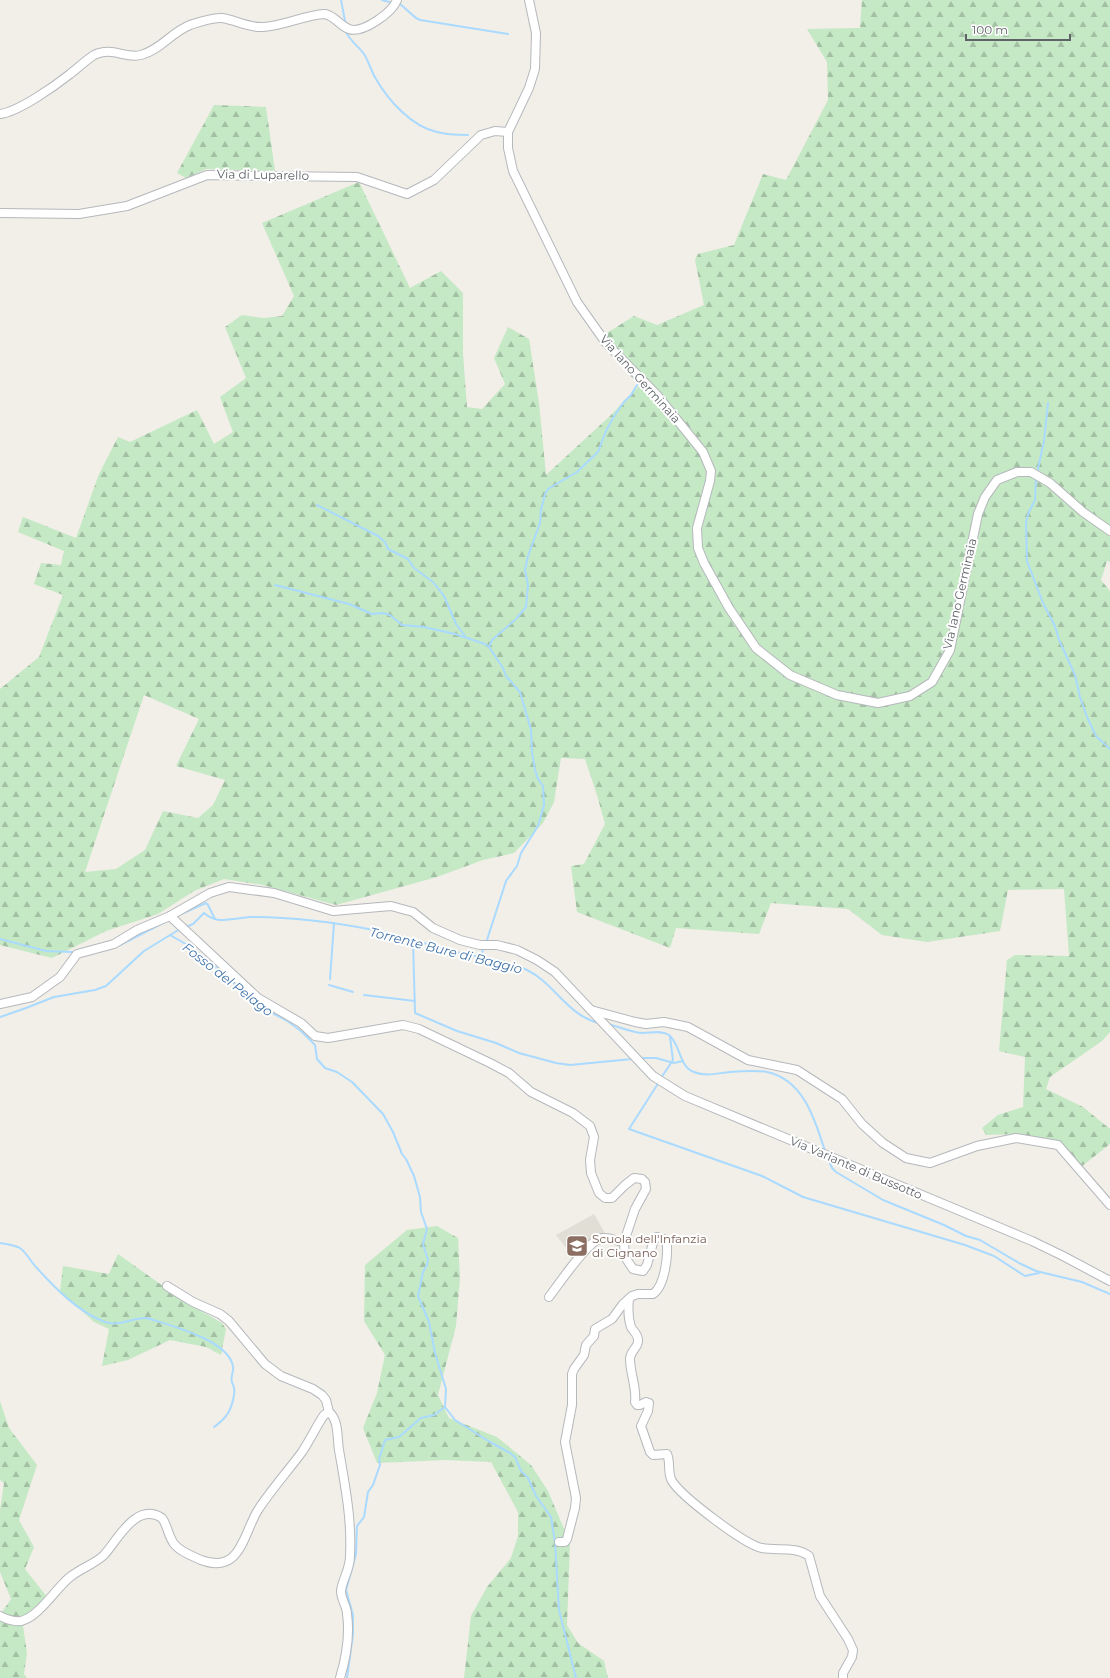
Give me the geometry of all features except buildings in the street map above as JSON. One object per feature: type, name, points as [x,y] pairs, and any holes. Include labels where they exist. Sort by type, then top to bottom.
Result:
[{"type":"street","points":[[0,114],[11,112],[44,92],[93,56],[110,51],[133,56],[142,55],[166,41],[177,31],[190,25],[223,18],[246,26],[264,27],[325,14],[331,15],[347,28],[355,31],[362,29],[386,14],[392,9],[397,0]]},
{"type":"street","name":"Via Iano Germinaia","points":[[529,0],[536,33],[536,69],[529,88],[508,132],[508,148],[513,171],[578,302],[606,343],[657,395],[703,452],[711,471],[710,481],[697,528],[698,548],[704,563],[729,608],[756,648],[790,675],[837,695],[878,703],[910,696],[932,682],[950,650],[978,514],[985,497],[997,480],[1017,472],[1031,472],[1050,483],[1083,512],[1110,531]]},
{"type":"street","name":"Via di Luparello","points":[[0,213],[79,214],[127,206],[207,175],[358,176],[406,194],[434,180],[481,135],[495,131],[508,132]]},
{"type":"street","name":"Via Variante di Bussotto","points":[[0,1004],[32,997],[60,977],[77,954],[114,944],[138,930],[173,918],[210,892],[229,887],[274,893],[333,911],[390,906],[413,912],[433,928],[460,940],[480,944],[497,944],[517,950],[537,960],[555,972],[654,1076],[685,1096],[1032,1241],[1110,1281]]},
{"type":"street","points":[[173,918],[258,998],[301,1023],[315,1036],[328,1038],[403,1025],[410,1026],[509,1073],[531,1092],[580,1117],[590,1126],[593,1131],[594,1137],[590,1168],[593,1180],[601,1196],[605,1198],[612,1198],[634,1178],[642,1179],[645,1182],[646,1189],[636,1209],[624,1242],[625,1257],[629,1266],[638,1271],[646,1269],[654,1239],[660,1237],[666,1240],[667,1244],[663,1276],[659,1289],[653,1294],[635,1294],[623,1304],[612,1319],[595,1329],[594,1336],[586,1345],[584,1355],[572,1374],[572,1405],[565,1442],[576,1498],[567,1539],[565,1542],[559,1542]]},
{"type":"street","points":[[591,1010],[646,1024],[664,1022],[688,1027],[748,1060],[798,1070],[842,1099],[862,1124],[883,1143],[906,1158],[930,1163],[977,1146],[1016,1138],[1058,1145],[1110,1205]]},
{"type":"street","points":[[549,1297],[581,1255],[597,1240],[607,1239],[624,1242]]},
{"type":"street","points":[[167,1286],[193,1302],[220,1314],[229,1321],[265,1364],[281,1376],[313,1389],[322,1395],[326,1400],[337,1432],[347,1493],[349,1518],[349,1566],[341,1590],[341,1598],[347,1612],[348,1637],[345,1660],[340,1678]]},
{"type":"street","points":[[629,1299],[629,1316],[631,1327],[639,1341],[638,1345],[632,1351],[630,1359],[635,1402],[637,1405],[646,1402],[649,1403],[648,1411],[641,1426],[650,1452],[653,1455],[667,1454],[672,1481],[692,1501],[722,1526],[760,1548],[805,1552],[809,1556],[820,1596],[848,1639],[853,1650],[852,1657],[843,1673],[843,1678]]},
{"type":"street","points":[[0,1616],[9,1620],[21,1621],[36,1612],[66,1580],[76,1572],[102,1557],[128,1524],[144,1515],[152,1514],[162,1518],[175,1544],[182,1550],[195,1557],[215,1564],[229,1561],[243,1543],[257,1512],[265,1499],[300,1455],[324,1415],[329,1412]]},
{"type":"shaded area","name":"Scuola dell'Infanzia di Cignano","points":[[594,1214],[605,1233],[574,1258],[556,1235]]},
{"type":"green space","points":[[862,0],[1110,0],[1110,562],[1107,561],[1101,580],[1110,591],[1110,1032],[1102,1041],[1050,1077],[1046,1089],[1083,1107],[1110,1129],[1110,1144],[1081,1167],[1058,1141],[1014,1134],[986,1135],[982,1128],[998,1115],[1023,1107],[1025,1057],[999,1051],[1007,960],[1015,955],[1069,956],[1064,889],[1008,890],[1000,931],[927,942],[882,935],[848,909],[771,903],[759,934],[676,928],[670,948],[577,912],[571,866],[584,864],[605,824],[585,759],[561,758],[554,802],[543,823],[514,853],[483,860],[437,877],[336,905],[263,885],[224,879],[194,891],[158,914],[106,931],[52,958],[0,945],[0,689],[39,657],[63,595],[34,584],[41,563],[61,565],[64,551],[18,532],[23,517],[76,538],[99,474],[118,437],[130,442],[197,410],[214,444],[233,432],[220,397],[246,378],[225,327],[242,315],[264,318],[282,316],[294,296],[262,223],[359,182],[410,288],[441,271],[463,293],[463,354],[467,407],[482,409],[505,384],[494,358],[508,327],[529,339],[539,403],[546,475],[610,416],[639,386],[599,338],[634,316],[657,325],[704,305],[695,260],[698,254],[734,245],[763,174],[786,180],[828,100],[827,62],[807,29],[860,28]],"holes":[[[144,695],[199,719],[176,766],[225,780],[213,805],[198,818],[163,811],[145,850],[116,869],[85,872]]]},
{"type":"green space","points":[[214,105],[266,107],[275,171],[206,169],[186,178],[177,173]]},
{"type":"green space","points":[[437,1226],[458,1238],[460,1278],[456,1326],[438,1395],[449,1418],[497,1437],[531,1465],[548,1491],[570,1543],[567,1625],[578,1643],[604,1661],[608,1678],[464,1678],[471,1616],[487,1587],[511,1558],[518,1536],[518,1512],[491,1462],[446,1460],[377,1463],[363,1428],[377,1393],[385,1355],[364,1321],[365,1265],[407,1230]]},
{"type":"green space","points":[[118,1254],[184,1301],[222,1323],[226,1329],[221,1355],[206,1347],[170,1340],[128,1360],[102,1366],[109,1329],[94,1322],[60,1291],[63,1266],[109,1274]]},
{"type":"green space","points":[[0,1401],[9,1428],[37,1465],[19,1520],[34,1547],[25,1569],[51,1602],[23,1626],[27,1653],[24,1674],[27,1678],[0,1678],[0,1615],[11,1599],[0,1572],[0,1510],[4,1483],[0,1480]]},
{"type":"waterway","points":[[341,0],[346,26]]},
{"type":"waterway","points":[[382,0],[393,3]]},
{"type":"waterway","points":[[397,3],[420,20],[508,34]]},
{"type":"waterway","points":[[345,30],[351,40],[364,54],[381,87],[394,104],[410,119],[419,125],[437,132],[468,135]]},
{"type":"waterway","points":[[489,647],[492,640],[516,619],[526,607],[528,585],[525,570],[528,556],[540,523],[541,510],[545,494],[548,489],[577,472],[598,452],[613,418],[637,385]]},
{"type":"waterway","points":[[1037,473],[1044,441],[1048,403]]},
{"type":"waterway","points":[[1036,478],[1035,500],[1028,514],[1026,523],[1027,561],[1043,603],[1055,626],[1059,640],[1075,675],[1080,697],[1087,717],[1096,736],[1110,749]]},
{"type":"waterway","points":[[317,505],[378,536],[385,542],[388,549],[408,559],[414,568],[433,582],[444,596],[456,624],[465,636]]},
{"type":"waterway","points":[[275,585],[349,604],[372,614],[383,613],[390,615],[402,625],[424,627],[455,634],[485,644],[489,647],[503,668],[506,676],[520,692],[531,730],[535,770],[538,779],[543,786],[544,805],[538,826],[521,853],[517,866],[506,881],[486,943]]},
{"type":"waterway","points":[[179,915],[206,903],[215,919]]},
{"type":"waterway","name":"Torrente Bure di Baggio","points":[[186,927],[193,924],[204,913],[218,920],[250,917],[312,920],[384,932],[446,950],[519,966],[537,976],[578,1014],[599,1023]]},
{"type":"waterway","points":[[120,945],[167,921]]},
{"type":"waterway","points":[[330,979],[334,923]]},
{"type":"waterway","name":"Torrente Bure di Baggio","points":[[0,1017],[54,997],[95,990],[106,986],[144,951],[180,929]]},
{"type":"waterway","name":"Fosso del Pelago","points":[[170,935],[191,947],[260,1007],[286,1020],[301,1031],[315,1045],[317,1059],[325,1068],[337,1072],[352,1082],[383,1114],[393,1132],[402,1154],[414,1176],[420,1197],[421,1212],[427,1229],[423,1244],[428,1260],[423,1272],[418,1296],[429,1322],[435,1353],[446,1389],[445,1407],[455,1420],[515,1457],[521,1471],[528,1478],[536,1496],[551,1517],[555,1542],[559,1610],[576,1678]]},
{"type":"waterway","points":[[0,939],[46,951],[72,952]]},
{"type":"waterway","points":[[413,941],[415,1013],[457,1031],[496,1043],[519,1053],[556,1063],[570,1065],[632,1059]]},
{"type":"waterway","points":[[480,958],[484,947]]},
{"type":"waterway","points":[[329,985],[353,992]]},
{"type":"waterway","points":[[364,995],[415,1001]]},
{"type":"waterway","name":"Torrente Bure di Baggio","points":[[607,1024],[638,1033],[666,1033],[676,1044],[685,1066],[694,1072],[708,1074],[758,1071],[780,1076],[799,1092],[806,1103],[812,1114],[825,1151]]},
{"type":"waterway","points":[[661,1078],[673,1060],[670,1037]]},
{"type":"waterway","points":[[641,1058],[656,1058],[674,1063],[683,1061]]},
{"type":"waterway","points":[[659,1082],[629,1129],[762,1176],[803,1197],[965,1245],[994,1256],[1025,1276],[1039,1273]]},
{"type":"waterway","name":"Torrente Bure di Baggio","points":[[828,1159],[832,1168],[836,1172],[883,1200],[944,1225],[966,1236],[980,1240],[1019,1263],[1036,1271],[1082,1282],[1110,1294]]},
{"type":"waterway","points":[[0,1243],[13,1245],[20,1248],[59,1291],[76,1306],[95,1318],[110,1323],[121,1323],[147,1318],[183,1329],[210,1341],[221,1349],[229,1357],[233,1367],[232,1384],[234,1387],[234,1394],[229,1412],[214,1427]]},
{"type":"waterway","points":[[347,1678],[353,1634],[353,1615],[346,1590],[356,1554],[357,1526],[364,1517],[368,1492],[373,1485],[380,1465],[379,1459],[385,1440],[399,1437],[421,1418],[434,1415],[445,1407]]},
{"type":"place","name":"Scuola dell'Infanzia di Cignano","points":[[577,1246]]}]
